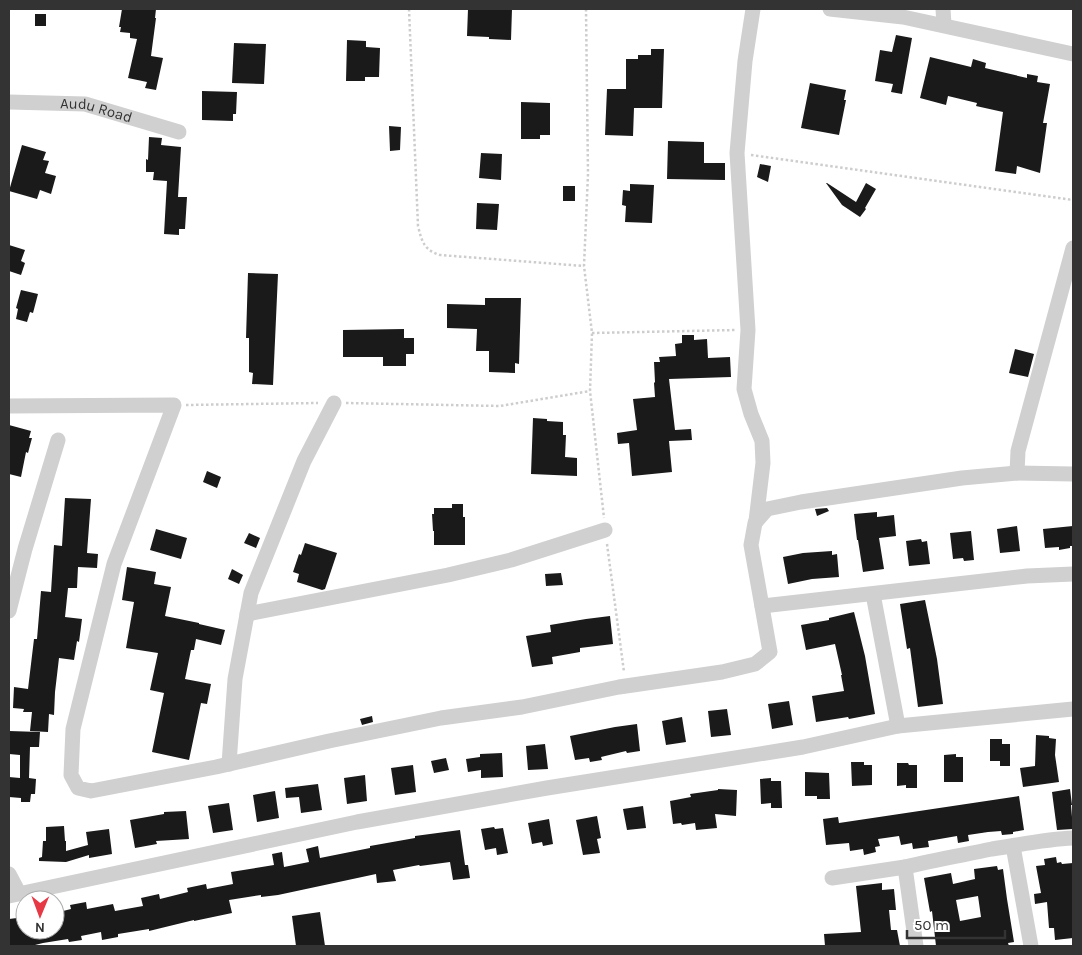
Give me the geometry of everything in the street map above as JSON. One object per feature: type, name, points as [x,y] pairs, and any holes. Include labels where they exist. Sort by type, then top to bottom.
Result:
[{"type":"street","points":[[9,406],[174,405],[114,564],[73,729],[71,776],[78,788],[90,791],[229,764],[441,718],[522,707],[626,686],[722,672],[755,664],[770,652],[750,545],[763,463],[762,441],[751,414],[744,389],[748,330],[737,153],[745,61],[753,9]]},
{"type":"street","points":[[830,9],[903,17],[1073,54]]},
{"type":"street","points":[[943,9],[944,25]]},
{"type":"street","name":"Audu Road","points":[[9,102],[85,104],[179,132]]},
{"type":"street","points":[[1017,474],[1018,451],[1073,248]]},
{"type":"street","points":[[229,764],[235,679],[251,593],[304,462],[334,403]]},
{"type":"street","points":[[9,611],[58,440]]},
{"type":"street","points":[[755,523],[767,509],[775,507],[962,478],[1017,474],[1073,474]]},
{"type":"street","points":[[247,614],[448,575],[511,560],[605,530]]},
{"type":"street","points":[[762,606],[1027,576],[1073,574]]},
{"type":"street","points":[[873,594],[898,726]]},
{"type":"street","points":[[9,874],[14,895],[357,822],[547,788],[803,747],[898,726],[1073,709]]},
{"type":"street","points":[[832,878],[905,867],[932,860],[1055,839],[1073,838]]},
{"type":"street","points":[[1013,846],[1031,946]]},
{"type":"street","points":[[905,867],[916,946]]},
{"type":"path","points":[[409,9],[418,226],[421,239],[430,252],[440,255],[584,266]]},
{"type":"path","points":[[586,9],[588,174],[584,266],[592,332],[590,391],[605,530],[626,686]]},
{"type":"path","points":[[737,153],[1073,200]]},
{"type":"path","points":[[592,332],[748,330]]},
{"type":"path","points":[[174,405],[334,403],[500,406],[590,391]]},
{"type":"building","points":[[122,9],[156,9],[151,56],[163,58],[156,90],[145,88],[147,82],[128,78],[137,39],[130,38],[130,33],[120,32]]},
{"type":"building","points":[[468,9],[512,9],[511,40],[467,36]]},
{"type":"building","points":[[35,14],[46,14],[46,26],[35,26]]},
{"type":"building","points":[[896,35],[912,38],[902,94],[891,92],[893,84],[875,81],[880,50],[892,52]]},
{"type":"building","points":[[347,40],[366,41],[366,47],[380,48],[379,77],[365,77],[365,81],[346,81]]},
{"type":"building","points":[[234,43],[266,44],[264,84],[232,83]]},
{"type":"building","points":[[651,49],[664,49],[662,108],[634,108],[633,136],[605,135],[607,89],[626,89],[626,59],[638,59],[638,55],[651,55]]},
{"type":"building","points":[[930,57],[971,67],[973,59],[986,63],[985,68],[1027,78],[1027,74],[1038,76],[1037,82],[1050,84],[1043,123],[1047,123],[1040,173],[1017,166],[1016,174],[995,171],[1003,112],[976,106],[977,103],[948,96],[946,105],[920,98]]},
{"type":"building","points":[[810,83],[846,90],[844,100],[846,100],[839,135],[801,128]]},
{"type":"building","points":[[202,91],[237,92],[236,114],[233,114],[233,121],[202,120]]},
{"type":"building","points":[[521,102],[550,103],[550,135],[540,135],[540,139],[521,139]]},
{"type":"building","points":[[389,126],[401,127],[400,150],[390,151]]},
{"type":"building","points":[[149,137],[162,138],[161,145],[181,147],[178,197],[187,197],[185,229],[179,229],[179,235],[164,234],[167,181],[153,180],[154,172],[146,172]]},
{"type":"building","points":[[668,141],[704,142],[704,163],[725,163],[725,180],[667,179]]},
{"type":"building","points":[[22,145],[46,152],[43,160],[49,161],[45,173],[56,176],[51,194],[40,190],[37,199],[9,191]]},
{"type":"building","points":[[481,153],[502,154],[501,180],[479,178]]},
{"type":"building","points":[[760,164],[771,166],[768,182],[757,177]]},
{"type":"building","points":[[826,183],[856,202],[866,183],[876,189],[860,217],[842,205]]},
{"type":"building","points":[[630,184],[654,185],[652,223],[625,222],[626,206],[622,205],[623,190],[630,191]]},
{"type":"building","points":[[563,186],[575,186],[575,201],[563,201]]},
{"type":"building","points":[[477,203],[499,204],[497,230],[476,229]]},
{"type":"building","points":[[9,245],[25,250],[21,261],[25,263],[21,275],[9,271]]},
{"type":"building","points":[[248,273],[278,274],[273,385],[252,384],[253,373],[249,372],[249,338],[246,338]]},
{"type":"building","points":[[21,290],[38,294],[33,313],[30,312],[27,322],[16,319],[18,309],[16,308]]},
{"type":"building","points":[[485,298],[521,298],[519,364],[515,363],[515,373],[489,372],[489,351],[476,351],[477,329],[447,328],[447,304],[485,305]]},
{"type":"building","points":[[404,329],[404,338],[414,338],[414,354],[406,354],[406,366],[383,366],[383,357],[343,357],[343,330]]},
{"type":"building","points":[[682,335],[694,335],[694,340],[707,339],[708,358],[730,357],[731,377],[669,379],[675,430],[691,429],[692,440],[669,441],[672,472],[632,476],[629,443],[618,444],[617,433],[637,430],[633,399],[655,397],[654,362],[660,362],[659,357],[676,356],[675,344],[682,343]]},
{"type":"building","points":[[1015,349],[1034,354],[1028,377],[1009,373]]},
{"type":"building","points":[[533,418],[563,422],[563,435],[566,435],[565,457],[577,458],[577,476],[531,474]]},
{"type":"building","points":[[9,425],[31,431],[29,438],[32,438],[28,453],[26,452],[21,477],[9,474]]},
{"type":"building","points":[[207,471],[221,477],[217,488],[203,482]]},
{"type":"building","points":[[65,498],[91,499],[87,553],[98,554],[97,568],[78,567],[77,588],[68,588],[65,617],[82,619],[79,642],[77,641],[74,660],[59,658],[54,715],[49,714],[48,732],[30,731],[32,712],[23,712],[24,709],[13,708],[14,687],[28,689],[34,639],[37,639],[41,591],[51,592],[54,545],[62,546]]},
{"type":"building","points":[[452,504],[463,504],[465,545],[434,545],[432,514],[434,514],[434,508],[452,508]]},
{"type":"building","points":[[827,508],[829,511],[817,516],[815,509]]},
{"type":"building","points":[[877,512],[877,517],[894,515],[896,536],[879,538],[884,569],[863,572],[854,514]]},
{"type":"building","points":[[1017,526],[1020,551],[1000,553],[997,529]]},
{"type":"building","points":[[1073,526],[1073,546],[1059,550],[1059,547],[1045,548],[1043,529]]},
{"type":"building","points":[[156,529],[187,538],[181,559],[150,550]]},
{"type":"building","points":[[971,531],[974,560],[953,559],[950,533]]},
{"type":"building","points":[[249,533],[260,538],[256,548],[244,543]]},
{"type":"building","points":[[921,539],[922,542],[927,541],[930,564],[909,566],[906,541]]},
{"type":"building","points":[[305,543],[337,553],[325,589],[322,590],[297,582],[299,574],[293,572]]},
{"type":"building","points":[[832,551],[832,555],[837,554],[839,577],[812,579],[788,584],[783,557],[803,553]]},
{"type":"building","points":[[127,567],[156,572],[154,584],[171,587],[165,616],[225,630],[221,645],[196,639],[194,650],[191,650],[185,679],[211,684],[207,704],[201,703],[189,760],[152,752],[164,693],[150,690],[158,653],[126,648],[134,602],[122,600]]},
{"type":"building","points":[[232,569],[243,575],[239,584],[228,579]]},
{"type":"building","points":[[561,573],[563,585],[546,586],[545,574]]},
{"type":"building","points":[[925,600],[937,659],[943,704],[918,707],[910,648],[907,649],[900,604]]},
{"type":"building","points":[[854,612],[865,656],[875,714],[816,722],[812,696],[844,691],[842,675],[835,644],[806,650],[801,625],[829,620],[829,618]]},
{"type":"building","points":[[610,616],[613,644],[580,648],[580,652],[552,657],[553,664],[532,667],[526,636],[551,632],[550,625]]},
{"type":"building","points":[[789,701],[793,725],[772,729],[768,704]]},
{"type":"building","points":[[727,709],[731,735],[711,737],[708,711]]},
{"type":"building","points":[[372,716],[373,722],[362,725],[360,719]]},
{"type":"building","points":[[682,717],[686,742],[666,745],[662,721]]},
{"type":"building","points":[[637,724],[640,751],[627,753],[626,751],[601,757],[602,760],[590,762],[589,758],[575,760],[570,736]]},
{"type":"building","points":[[9,731],[40,732],[39,747],[30,747],[29,778],[36,779],[35,794],[31,794],[30,802],[21,802],[21,798],[9,797],[9,777],[20,778],[20,755],[9,754]]},
{"type":"building","points":[[1036,735],[1049,736],[1049,738],[1056,739],[1055,755],[1059,782],[1023,787],[1020,768],[1035,766]]},
{"type":"building","points":[[990,739],[1002,739],[1002,744],[1010,744],[1010,766],[1000,766],[1000,761],[990,761]]},
{"type":"building","points":[[545,744],[548,769],[528,770],[526,746]]},
{"type":"building","points":[[502,753],[503,777],[481,778],[481,770],[468,772],[466,759],[480,757],[480,754]]},
{"type":"building","points":[[956,754],[956,757],[963,757],[963,782],[944,782],[944,755]]},
{"type":"building","points":[[446,758],[449,770],[434,773],[431,761]]},
{"type":"building","points":[[851,762],[864,762],[864,765],[872,765],[872,785],[852,786]]},
{"type":"building","points":[[897,763],[917,765],[917,788],[906,788],[906,785],[897,786]]},
{"type":"building","points":[[413,765],[416,792],[395,795],[391,768]]},
{"type":"building","points":[[805,772],[829,773],[830,799],[817,799],[817,796],[805,796]]},
{"type":"building","points":[[365,775],[367,801],[347,804],[344,778]]},
{"type":"building","points":[[771,778],[771,781],[781,781],[782,808],[771,808],[771,803],[761,804],[760,779]]},
{"type":"building","points":[[318,784],[322,810],[301,813],[299,797],[286,798],[285,788]]},
{"type":"building","points":[[718,789],[737,790],[736,816],[715,814],[717,828],[696,830],[695,823],[673,824],[670,801],[691,797],[690,794]]},
{"type":"building","points":[[1070,789],[1073,829],[1057,830],[1052,792]]},
{"type":"building","points":[[275,791],[279,818],[257,822],[253,795]]},
{"type":"building","points":[[1019,796],[1024,830],[1013,832],[1013,834],[1002,835],[1001,831],[968,835],[969,841],[958,843],[957,836],[928,841],[929,847],[913,849],[912,843],[901,845],[899,836],[878,839],[880,846],[875,847],[876,852],[864,855],[863,849],[850,851],[849,843],[826,845],[823,819],[838,817],[839,823]]},
{"type":"building","points":[[229,803],[233,830],[213,833],[208,806]]},
{"type":"building","points":[[643,806],[646,828],[627,830],[623,809]]},
{"type":"building","points":[[186,811],[189,839],[156,841],[157,844],[135,848],[130,820],[164,814],[164,812]]},
{"type":"building","points":[[597,816],[601,838],[597,839],[600,853],[583,855],[576,820]]},
{"type":"building","points":[[549,819],[553,844],[543,846],[542,842],[532,844],[528,823]]},
{"type":"building","points":[[64,826],[66,851],[88,845],[86,832],[109,829],[112,854],[89,858],[89,855],[66,862],[39,861],[39,858],[42,857],[43,841],[46,841],[46,827]]},
{"type":"building","points":[[494,827],[495,829],[503,828],[508,853],[497,855],[496,848],[485,850],[481,829]]},
{"type":"building","points":[[460,830],[465,865],[468,865],[470,878],[453,880],[450,862],[419,865],[393,870],[396,881],[377,883],[376,874],[278,895],[261,897],[261,895],[229,900],[232,913],[149,931],[149,929],[118,934],[118,937],[102,940],[101,932],[81,936],[82,940],[69,942],[68,939],[65,939],[65,910],[71,909],[70,905],[86,902],[87,909],[113,904],[115,911],[143,906],[141,898],[159,894],[160,899],[188,892],[187,888],[206,884],[207,889],[233,884],[231,872],[274,865],[272,854],[282,852],[284,867],[309,862],[306,849],[318,846],[320,858],[415,838],[415,836]]},
{"type":"building","points":[[1056,857],[1057,863],[1073,863],[1073,938],[1055,940],[1054,928],[1049,928],[1047,902],[1035,904],[1034,894],[1041,893],[1036,866],[1045,865],[1044,859]]},
{"type":"building","points":[[997,866],[998,870],[1003,869],[1014,942],[1008,943],[1009,946],[936,946],[932,911],[930,912],[924,878],[951,873],[953,884],[975,879],[974,869]],"holes":[[[978,896],[981,917],[960,921],[956,900]]]},
{"type":"building","points":[[882,883],[882,890],[894,889],[896,910],[889,910],[891,930],[897,930],[900,946],[825,946],[824,934],[861,932],[856,886]]},
{"type":"building","points":[[320,912],[325,946],[296,946],[292,916]]},
{"type":"building","points":[[15,918],[15,940],[62,940],[35,946],[10,946],[9,919]]}]
